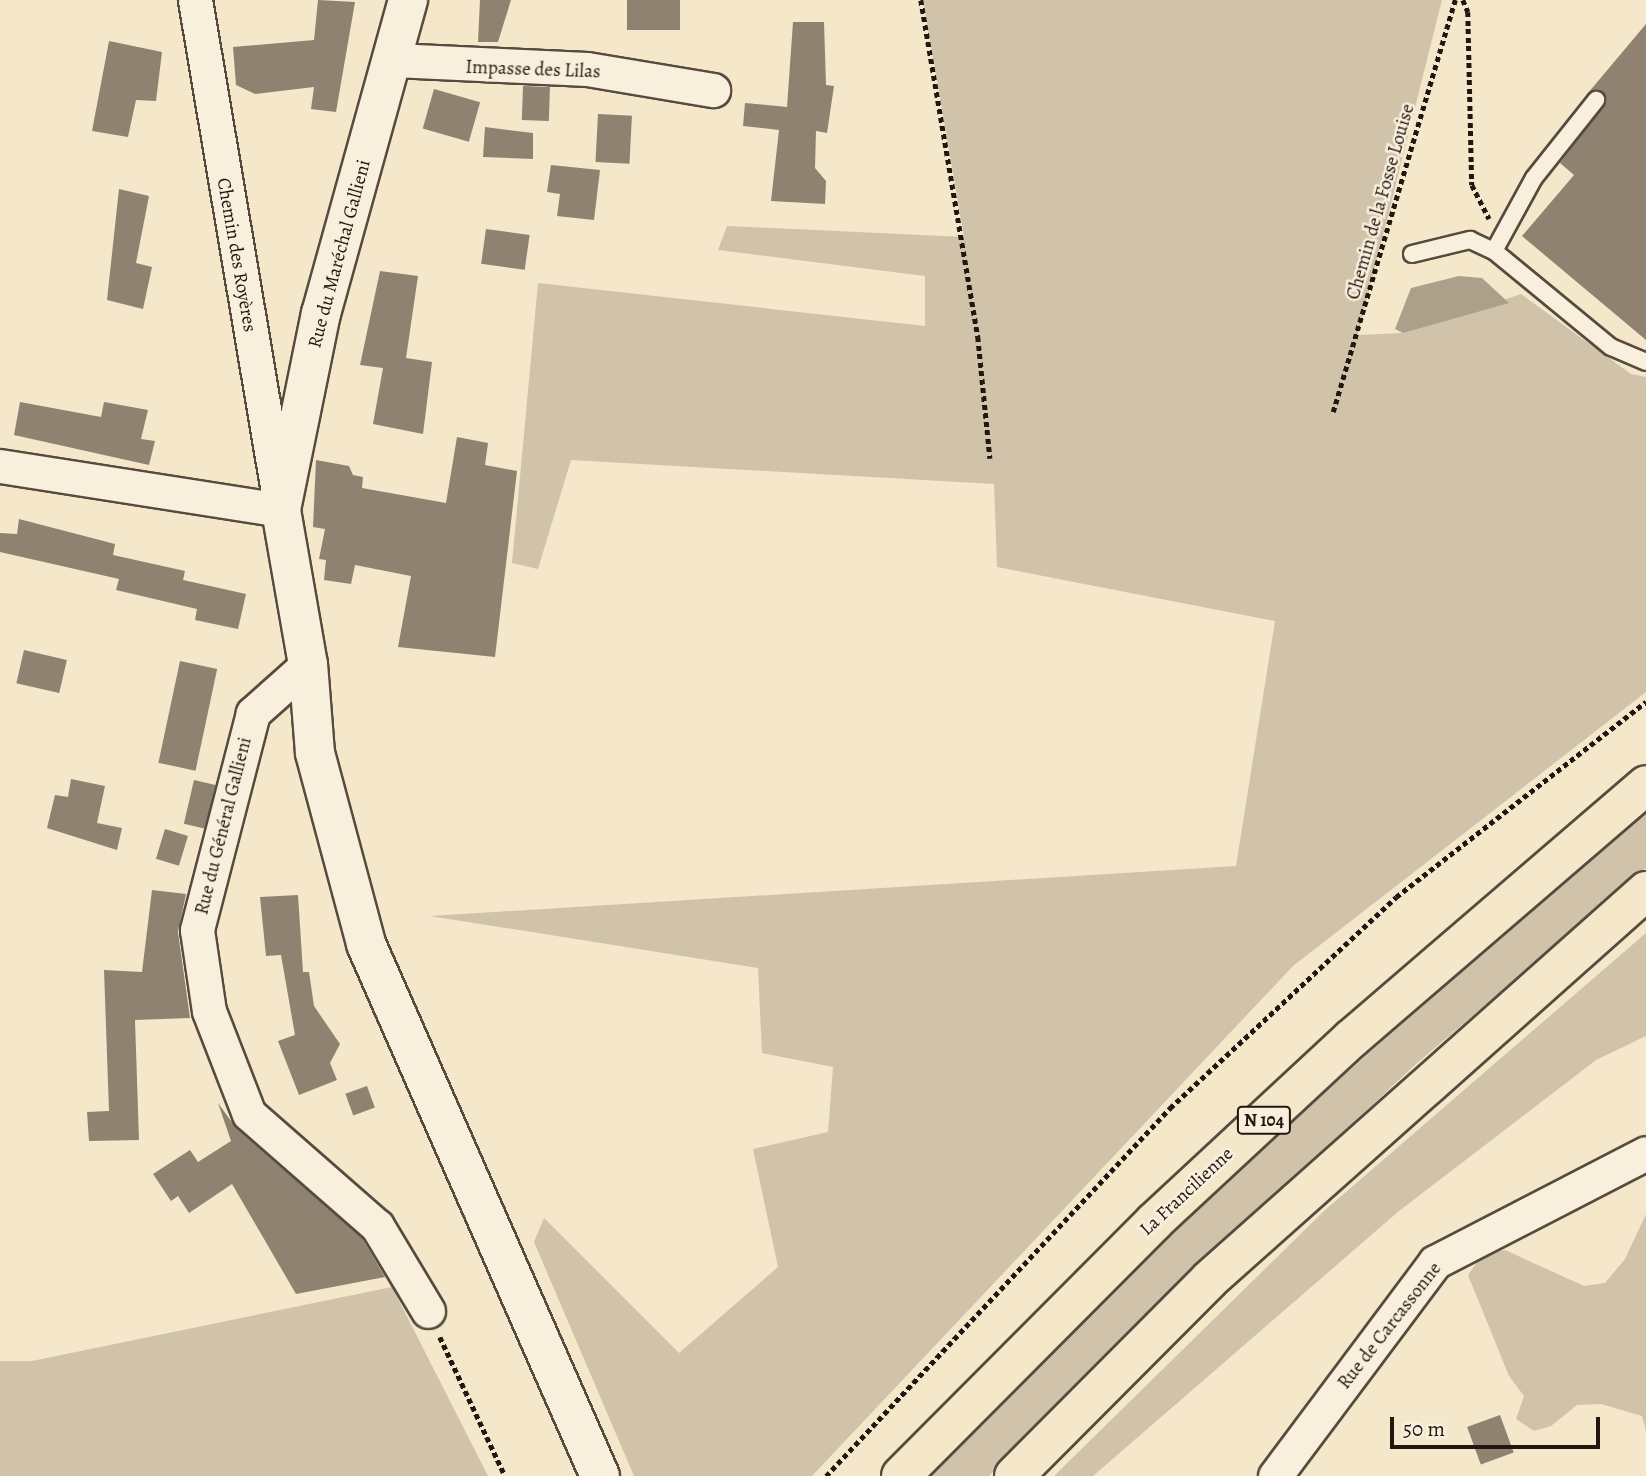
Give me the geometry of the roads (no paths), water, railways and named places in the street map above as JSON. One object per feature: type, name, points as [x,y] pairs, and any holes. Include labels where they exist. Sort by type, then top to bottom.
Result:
[{"type":"highway","name":"La Francilienne","points":[[901,1476],[1156,1221],[1351,1039],[1646,785]]},
{"type":"highway","points":[[1014,1476],[1209,1280],[1646,891]]},
{"type":"street","name":"Chemin des Royères","points":[[195,0],[281,510]]},
{"type":"street","name":"Rue du Maréchal Gallieni","points":[[281,510],[321,313],[394,60],[408,0]]},
{"type":"street","name":"Impasse des Lilas","points":[[394,60],[586,69],[713,90]]},
{"type":"street","points":[[0,466],[281,510],[309,664],[327,811],[366,944],[600,1476]]},
{"type":"street","name":"Rue du Général Gallieni","points":[[309,664],[253,713],[197,930],[209,1011],[249,1114],[377,1226],[428,1311]]},
{"type":"street","name":"Rue de Carcassonne","points":[[1288,1470],[1434,1262],[1646,1153]]},
{"type":"lane","points":[[1494,251],[1500,229],[1596,100]]},
{"type":"lane","points":[[1412,254],[1470,240],[1494,251],[1611,347],[1646,362]]}]
